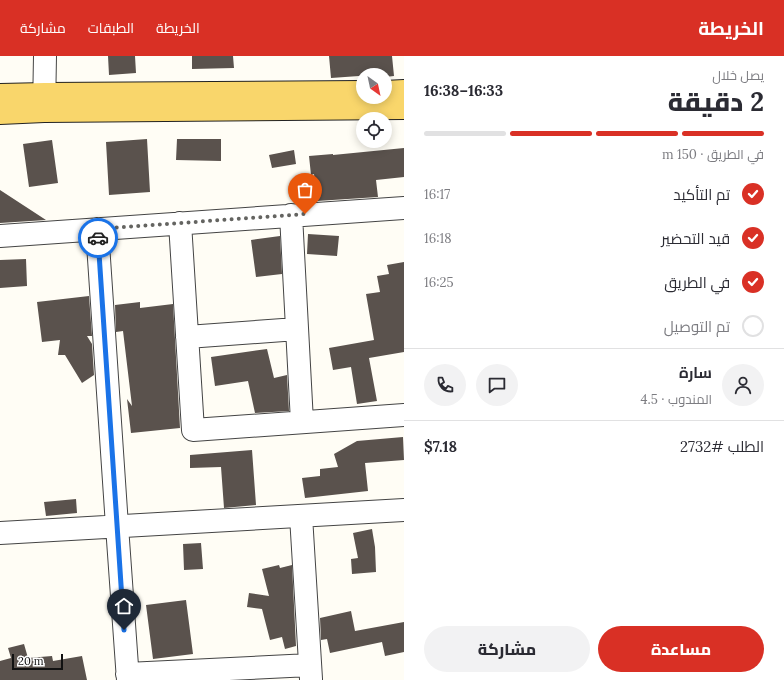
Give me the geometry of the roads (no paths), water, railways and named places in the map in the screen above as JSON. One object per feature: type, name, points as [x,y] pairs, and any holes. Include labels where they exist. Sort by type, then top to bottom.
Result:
[{"type":"main road","points":[[392,92],[404,91]]},
{"type":"main road","points":[[0,113],[44,103],[356,92]]},
{"type":"main road","points":[[0,95],[44,103],[404,108]]},
{"type":"street","points":[[44,103],[45,56]]},
{"type":"street","points":[[0,236],[404,208]]},
{"type":"street","points":[[291,216],[302,422]]},
{"type":"street","points":[[180,223],[193,430],[404,415]]},
{"type":"street","points":[[97,229],[128,677],[311,672],[301,516]]},
{"type":"street","points":[[188,337],[297,329]]},
{"type":"street","points":[[0,533],[404,510]]}]
